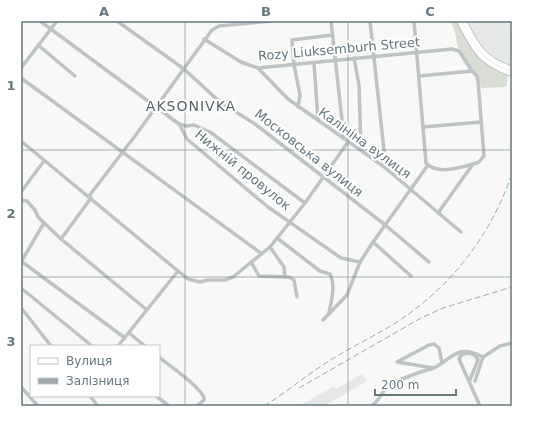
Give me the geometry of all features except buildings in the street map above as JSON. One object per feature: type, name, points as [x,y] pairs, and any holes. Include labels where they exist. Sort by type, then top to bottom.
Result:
[{"type":"main road","points":[[459,21],[469,40],[481,57],[492,66],[508,69]]},
{"type":"main road","points":[[464,21],[487,56],[495,63],[508,69],[512,74]]},
{"type":"street","points":[[40,21],[179,124],[186,126],[194,125],[210,132],[305,203]]},
{"type":"street","points":[[21,68],[57,21]]},
{"type":"street","name":"Московська вулиця","points":[[117,21],[184,69],[220,102],[255,124],[384,224],[428,262]]},
{"type":"street","points":[[60,239],[184,69],[204,38],[215,27],[248,22],[271,21]]},
{"type":"street","points":[[330,21],[344,138]]},
{"type":"street","points":[[370,21],[385,160],[383,166]]},
{"type":"street","points":[[323,320],[347,295],[360,262],[372,242],[427,164],[414,21]]},
{"type":"street","points":[[298,106],[300,95],[294,65],[292,40],[332,35]]},
{"type":"street","name":"Rozy Liuksemburh Street","points":[[204,38],[241,62],[258,68],[416,52],[457,50],[472,71]]},
{"type":"street","points":[[38,45],[75,76]]},
{"type":"street","points":[[354,58],[359,85],[361,150]]},
{"type":"street","points":[[314,63],[318,120]]},
{"type":"street","name":"Калініна вулиця","points":[[258,68],[298,106],[383,166],[462,232]]},
{"type":"street","points":[[418,76],[472,71],[478,79],[484,156],[480,162],[441,169],[433,169],[427,164]]},
{"type":"street","points":[[21,78],[262,254]]},
{"type":"street","points":[[423,127],[481,122]]},
{"type":"street","name":"Нижній провулок","points":[[179,124],[187,138],[268,207],[341,258],[360,262]]},
{"type":"street","points":[[21,142],[90,197],[178,271],[193,281],[200,282],[229,278],[270,247],[305,203],[348,142]]},
{"type":"street","points":[[21,192],[44,161]]},
{"type":"street","points":[[438,213],[473,164]]},
{"type":"street","points":[[21,200],[27,201],[44,224],[60,239],[146,310]]},
{"type":"street","points":[[44,224],[21,262],[125,338]]},
{"type":"street","points":[[277,238],[320,271],[330,274],[332,278],[332,291],[329,314]]},
{"type":"street","points":[[372,242],[411,276]]},
{"type":"street","points":[[270,247],[284,268],[285,277]]},
{"type":"street","points":[[251,262],[259,276],[285,277],[294,280],[297,297]]},
{"type":"street","points":[[119,345],[178,271]]},
{"type":"street","points":[[21,288],[91,345]]},
{"type":"street","points":[[22,309],[50,345]]},
{"type":"street","points":[[129,332],[144,345]]},
{"type":"street","points":[[475,381],[483,356],[500,346],[512,343]]},
{"type":"street","points":[[434,368],[397,362],[428,345],[434,344],[439,348],[442,363]]},
{"type":"street","points":[[371,406],[376,404],[387,387],[423,370],[434,368],[462,350],[472,351],[483,356]]},
{"type":"street","points":[[469,382],[478,360],[476,355],[468,353],[462,355],[459,359],[469,382],[480,406]]},
{"type":"street","points":[[160,359],[183,378],[192,382],[203,394],[204,400],[197,406]]},
{"type":"street","points":[[21,387],[38,406]]},
{"type":"street","points":[[91,397],[98,406]]},
{"type":"street","points":[[157,397],[169,406]]},
{"type":"shaded area","points":[[450,21],[456,21],[466,40],[482,60],[497,71],[508,75],[506,87],[481,88],[480,82],[458,47]]},
{"type":"shaded area","points":[[466,21],[509,21],[512,32],[512,67],[496,61],[484,50]]},
{"type":"shaded area","points":[[362,374],[367,381],[324,406],[299,406],[334,386],[336,389]]},
{"type":"railway","points":[[511,21],[512,25]]},
{"type":"railway","points":[[264,406],[329,361],[397,322],[417,308],[435,292],[452,276],[480,239],[503,197],[512,174]]},
{"type":"railway","points":[[299,388],[421,318],[443,308],[512,287]]},
{"type":"district","name":"AKSONІVKA","points":[[191,106]]}]
